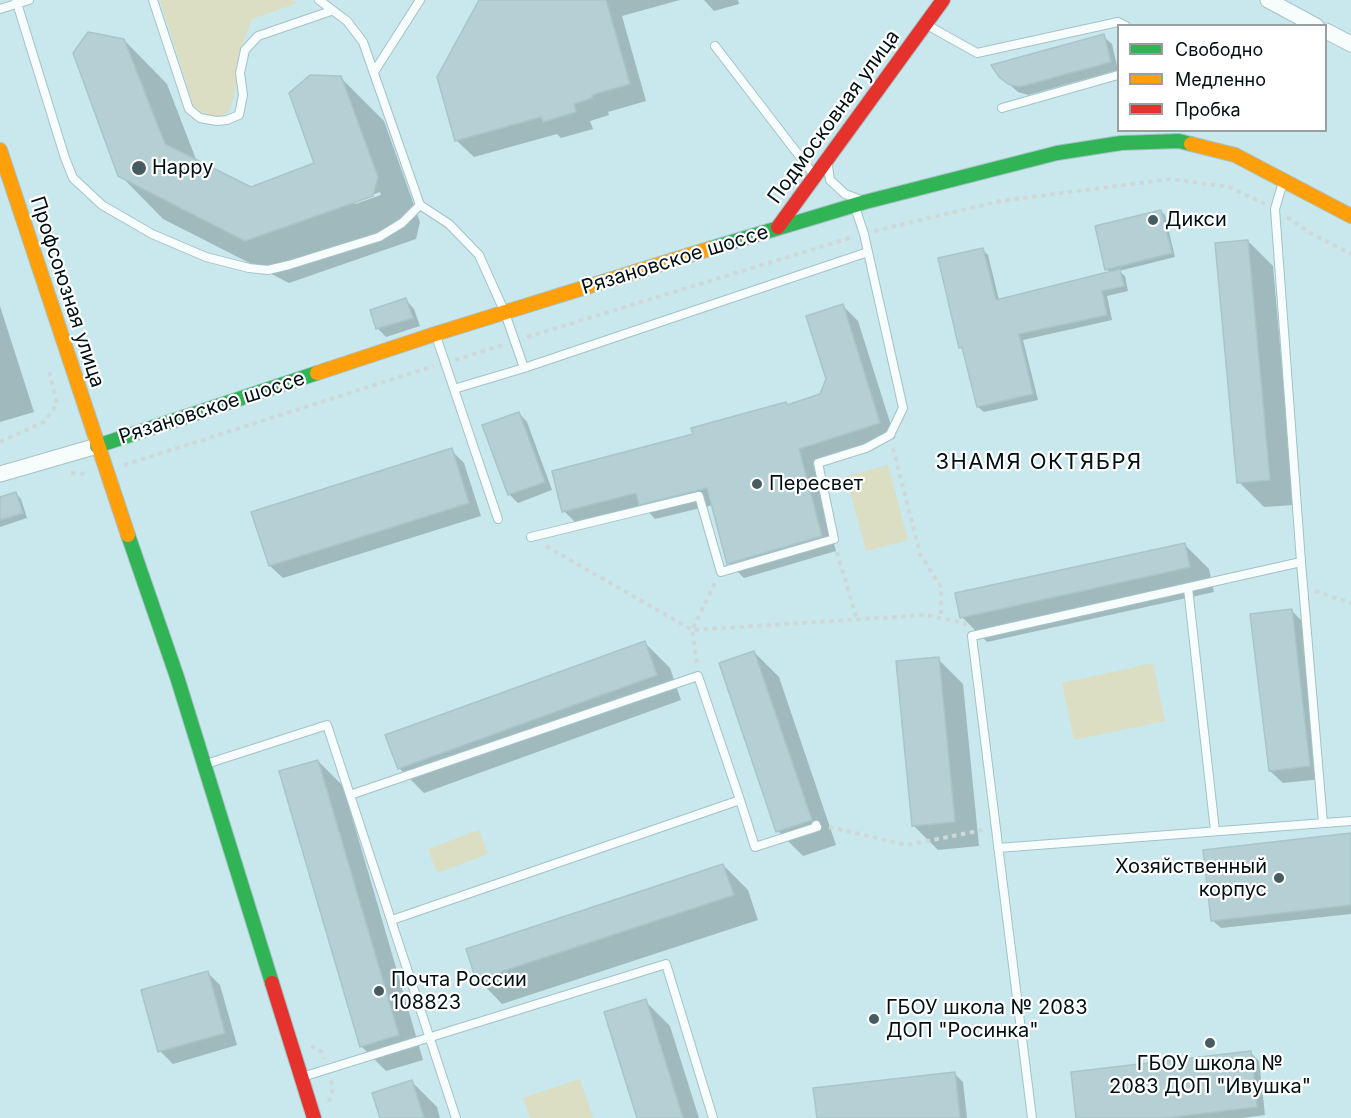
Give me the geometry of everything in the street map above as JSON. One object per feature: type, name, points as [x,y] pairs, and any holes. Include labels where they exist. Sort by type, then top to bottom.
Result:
[{"type":"main road","name":"Подмосковная улица","points":[[778,227],[943,0]]},
{"type":"main road","name":"Рязановское шоссе","points":[[97,446],[435,334],[778,227],[1057,153],[1121,143],[1179,141],[1235,154],[1351,216]]},
{"type":"main road","name":"Профсоюзная улица","points":[[0,150],[97,446],[177,677],[314,1118]]},
{"type":"street","points":[[1268,0],[1312,24]]},
{"type":"street","points":[[1327,32],[1351,44]]},
{"type":"street","name":"Рязановское шоссе","points":[[0,474],[97,446]]},
{"type":"lane","points":[[0,9],[29,0]]},
{"type":"lane","points":[[153,0],[189,109],[200,118],[217,121],[239,115],[243,95],[240,72],[245,50],[258,36],[331,11]]},
{"type":"lane","points":[[319,0],[347,21],[363,42],[420,205],[449,224],[479,255],[505,313],[524,368]]},
{"type":"lane","points":[[374,72],[420,0]]},
{"type":"lane","points":[[17,2],[73,178],[102,205],[152,234],[206,257],[249,268],[268,270],[379,237],[402,223],[420,205]]},
{"type":"lane","points":[[926,24],[977,53],[1118,22],[1122,24]]},
{"type":"lane","points":[[715,46],[815,176]]},
{"type":"lane","points":[[1002,108],[1117,76]]},
{"type":"lane","points":[[531,537],[699,496],[721,572],[834,539],[818,463],[866,448],[890,435],[903,408],[864,234],[860,204],[830,180],[827,160]]},
{"type":"lane","points":[[1283,180],[1275,209],[1323,823]]},
{"type":"lane","points":[[454,389],[524,368],[868,252]]},
{"type":"lane","points":[[435,334],[498,519]]},
{"type":"lane","points":[[1032,1118],[972,636],[1301,562]]},
{"type":"lane","points":[[1188,588],[1215,831]]},
{"type":"lane","points":[[350,795],[698,676],[756,847],[816,825]]},
{"type":"lane","points":[[204,764],[327,725],[456,1118]]},
{"type":"lane","points":[[392,920],[740,800]]},
{"type":"lane","points":[[998,848],[1351,820]]},
{"type":"lane","points":[[302,1077],[666,964],[713,1118]]},
{"type":"path","points":[[116,468],[514,341],[864,234],[1000,201],[1171,179],[1229,187],[1275,209],[1312,234],[1351,254]]},
{"type":"path","points":[[0,442],[44,422],[57,404],[45,359]]},
{"type":"path","points":[[890,435],[921,554],[941,587],[941,618]]},
{"type":"path","points":[[531,537],[692,630],[926,615],[964,623],[972,636]]},
{"type":"path","points":[[834,539],[857,620]]},
{"type":"path","points":[[698,676],[692,630],[721,572]]},
{"type":"path","points":[[1304,588],[1351,603]]},
{"type":"path","points":[[816,825],[907,845],[995,828]]},
{"type":"path","points":[[302,1042],[321,1051],[333,1089],[329,1102],[332,1110]]},
{"type":"green space","points":[[160,0],[292,0],[298,3],[252,19],[240,51],[234,97],[229,111],[217,121],[194,107]]},
{"type":"green space","points":[[888,465],[908,540],[866,551],[846,476]]},
{"type":"green space","points":[[1153,663],[1165,721],[1074,740],[1062,683]]},
{"type":"green space","points":[[479,830],[488,854],[437,873],[428,849]]},
{"type":"green space","points":[[580,1079],[593,1118],[530,1118],[523,1098]]},
{"type":"building","points":[[479,0],[606,0],[630,84],[592,95],[592,98],[574,104],[576,112],[543,122],[541,117],[455,141],[437,77]]},
{"type":"building","points":[[88,32],[124,39],[165,144],[251,187],[314,163],[289,93],[310,75],[341,76],[378,177],[373,196],[245,241],[118,176],[73,53]]},
{"type":"building","points":[[1104,34],[1111,62],[1019,87],[1008,84],[999,77],[991,65]]},
{"type":"building","points":[[1161,210],[1172,253],[1105,270],[1095,226]]},
{"type":"building","points":[[1248,240],[1270,480],[1237,483],[1215,243]]},
{"type":"building","points":[[983,248],[996,300],[1120,269],[1124,286],[1102,291],[1107,315],[1019,334],[1033,394],[977,407],[962,347],[959,348],[938,258]]},
{"type":"building","points":[[406,298],[413,318],[376,329],[370,310]]},
{"type":"building","points":[[843,304],[880,423],[799,449],[822,536],[727,564],[707,488],[639,505],[636,493],[562,512],[552,471],[693,434],[691,428],[786,402],[787,405],[820,394],[826,379],[806,316]]},
{"type":"building","points":[[519,412],[545,482],[508,495],[482,425]]},
{"type":"building","points":[[452,448],[469,503],[269,566],[251,512]]},
{"type":"building","points":[[16,492],[23,513],[0,520],[0,497]]},
{"type":"building","points":[[1185,543],[1190,567],[960,618],[955,593]]},
{"type":"building","points":[[1292,609],[1310,766],[1269,771],[1250,614]]},
{"type":"building","points":[[645,641],[657,675],[398,769],[385,735]]},
{"type":"building","points":[[754,651],[812,820],[776,832],[719,663]]},
{"type":"building","points":[[939,657],[955,822],[912,826],[896,661]]},
{"type":"building","points":[[318,760],[399,1035],[360,1047],[279,771]]},
{"type":"building","name":"Хозяйственный корпус","points":[[1351,833],[1351,905],[1211,921],[1203,850]]},
{"type":"building","points":[[723,864],[734,895],[476,980],[466,949]]},
{"type":"building","points":[[208,971],[225,1033],[158,1052],[141,990]]},
{"type":"building","points":[[646,999],[683,1118],[637,1118],[604,1012]]},
{"type":"building","points":[[1251,1051],[1257,1107],[1165,1118],[1076,1118],[1071,1072]]},
{"type":"building","points":[[955,1072],[960,1118],[817,1118],[813,1088]]},
{"type":"building","points":[[412,1080],[424,1118],[380,1118],[372,1093]]},
{"type":"traffic: fast","points":[[712,248],[865,202],[1057,153],[1121,143],[1179,141],[1191,144]]},
{"type":"traffic: fast","points":[[97,446],[317,373]]},
{"type":"traffic: fast","points":[[128,535],[177,677],[272,983]]},
{"type":"traffic: slow","points":[[1191,144],[1235,155],[1351,216]]},
{"type":"traffic: slow","points":[[0,150],[128,535]]},
{"type":"traffic: slow","points":[[317,373],[712,248]]},
{"type":"traffic: jam","points":[[778,227],[943,0]]},
{"type":"traffic: jam","points":[[272,983],[314,1118]]},
{"type":"place","name":"Happy","points":[[139,168]]},
{"type":"place","name":"Дикси","points":[[1153,220]]},
{"type":"place","name":"Пересвет","points":[[757,484]]},
{"type":"place","name":"Хозяйственный корпус","points":[[1279,878]]},
{"type":"place","name":"Почта России 108823","points":[[379,991]]},
{"type":"place","name":"ГБОУ школа № 2083 ДОП \"Росинка\"","points":[[874,1019]]},
{"type":"place","name":"ГБОУ школа № 2083 ДОП \"Ивушка\"","points":[[1210,1043]]},
{"type":"district","name":"ЗНАМЯ ОКТЯБРЯ","points":[[1039,462]]}]
